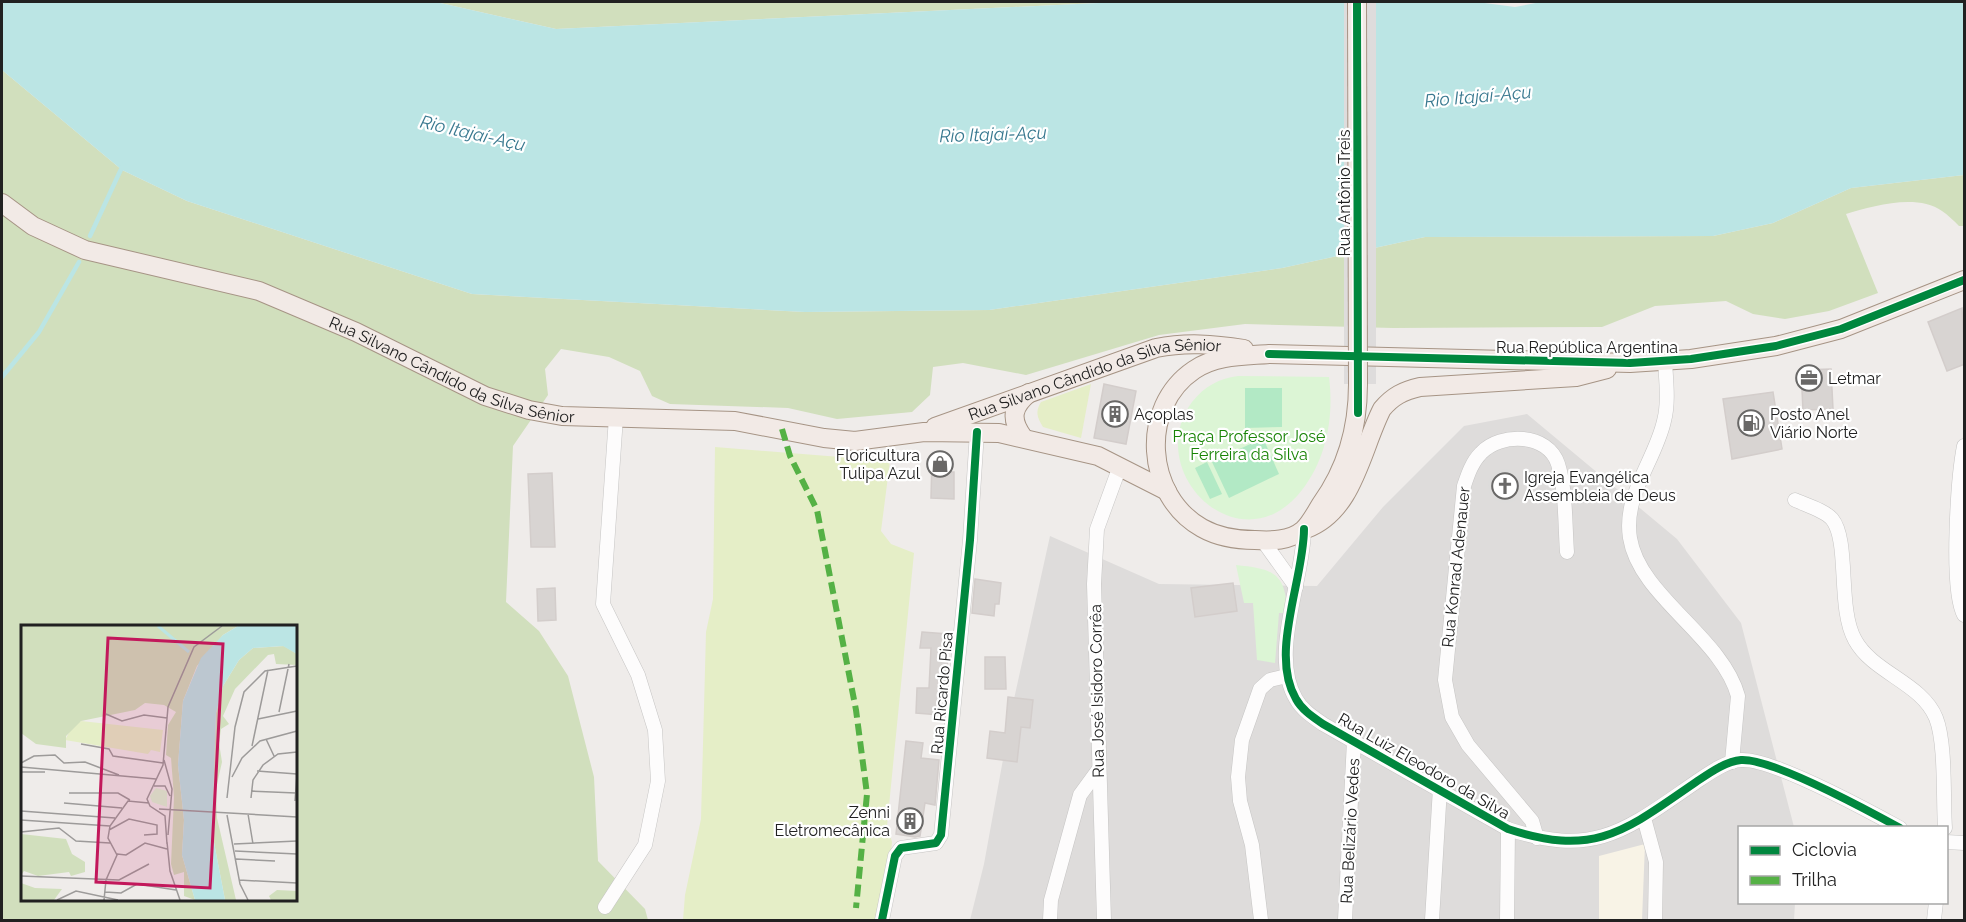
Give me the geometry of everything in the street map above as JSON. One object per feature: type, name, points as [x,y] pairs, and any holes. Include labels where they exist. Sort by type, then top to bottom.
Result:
[{"type":"main road","name":"Rua Antônio Treis","points":[[1304,529],[1325,499],[1354,438],[1358,413],[1357,2]]},
{"type":"main road","name":"Rua Silvano Cândido da Silva Sênior","points":[[2,203],[33,226],[85,249],[258,291],[356,332],[485,396],[529,410],[562,416],[735,421],[824,438],[855,441],[924,432],[977,432],[1023,437],[1098,456],[1167,491]]},
{"type":"main road","name":"Rua República Argentina","points":[[1269,354],[1630,363],[1721,356],[1776,346],[1841,329],[1965,280]]},
{"type":"main road","name":"Rua Silvano Cândido da Silva Sênior","points":[[924,432],[1156,348],[1180,343],[1206,343],[1269,354]]},
{"type":"main road","points":[[1269,354],[1228,357],[1195,369],[1173,389],[1157,427],[1155,454],[1159,472],[1167,491],[1178,507],[1203,529],[1238,540],[1263,541],[1285,538],[1320,523],[1337,507],[1362,459],[1382,409],[1391,398],[1404,391],[1420,387],[1576,377],[1630,363]]},
{"type":"main road","points":[[1023,437],[1016,427],[1014,410],[1018,402],[1032,391]]},
{"type":"street","points":[[1665,361],[1664,421],[1628,519],[1630,541],[1643,572],[1703,639],[1735,686],[1738,696],[1732,762],[1752,761],[1776,768],[1896,826]]},
{"type":"street","points":[[605,907],[645,845],[658,781],[655,730],[639,675],[603,604],[616,417]]},
{"type":"street","name":"Rua Ricardo Pisa","points":[[882,921],[895,856],[901,848],[936,843],[941,835],[970,540],[977,432]]},
{"type":"street","name":"Rua Konrad Adenauer","points":[[1537,838],[1532,820],[1468,745],[1452,717],[1445,680],[1464,486],[1469,470],[1482,452],[1501,441],[1531,439],[1551,449],[1558,464],[1568,552]]},
{"type":"street","points":[[1965,446],[1960,464],[1957,535],[1959,591],[1965,615]]},
{"type":"street","name":"Rua José Isidoro Corrêa","points":[[1104,921],[1094,584],[1098,530],[1120,466]]},
{"type":"street","points":[[1795,500],[1832,519],[1838,534],[1844,601],[1855,640],[1871,660],[1927,702],[1936,719],[1945,826]]},
{"type":"street","name":"Rua Luiz Eleodoro da Silva","points":[[1304,529],[1285,655],[1287,676],[1295,698],[1307,713],[1508,829],[1537,838],[1568,842],[1595,840],[1615,834],[1644,818],[1706,776],[1732,762]]},
{"type":"street","points":[[1263,541],[1296,587]]},
{"type":"street","points":[[1261,921],[1252,845],[1240,801],[1238,777],[1242,740],[1260,689],[1270,680],[1287,676]]},
{"type":"street","name":"Rua Belizário Vedes","points":[[1345,921],[1354,741]]},
{"type":"street","points":[[1050,921],[1053,889],[1080,795],[1099,769]]},
{"type":"street","points":[[1432,921],[1440,788]]},
{"type":"street","points":[[1644,818],[1656,862],[1655,921]]},
{"type":"street","points":[[1507,921],[1508,829]]},
{"type":"street","points":[[1948,842],[1965,843]]},
{"type":"street","points":[[1934,921],[1936,904]]},
{"type":"shaded area","points":[[1527,414],[1677,539],[1741,623],[1794,826],[1738,826],[1738,904],[1795,904],[1794,920],[970,920],[984,864],[1014,699],[1050,536],[1159,584],[1317,586],[1383,507],[1464,426]]},
{"type":"shaded area","name":"Igreja Evangélica Assembleia de Deus","points":[[1505,469],[1517,474],[1522,486],[1517,498],[1505,503],[1493,498],[1488,486],[1493,474]]},
{"type":"shaded area","points":[[1645,844],[1642,920],[1599,920],[1599,856]]},
{"type":"green space","points":[[436,2],[1119,2],[556,29]]},
{"type":"green space","points":[[2,70],[122,170],[187,201],[472,294],[805,312],[989,310],[1282,268],[1425,237],[1713,236],[1773,223],[1851,188],[1964,175],[1964,226],[1959,226],[1942,211],[1920,203],[1894,203],[1846,214],[1878,293],[1829,311],[1785,319],[1753,314],[1726,301],[1655,306],[1602,327],[1393,328],[1245,324],[1159,335],[1026,375],[963,363],[933,367],[930,395],[912,412],[837,419],[788,408],[670,404],[652,396],[640,371],[609,357],[561,349],[545,369],[548,395],[513,446],[506,602],[539,631],[568,676],[594,777],[598,861],[645,909],[648,920],[2,920]]},
{"type":"green space","name":"Praça Professor José Ferreira da Silva","points":[[1238,376],[1329,377],[1330,407],[1327,436],[1311,478],[1302,490],[1278,512],[1252,519],[1227,515],[1205,502],[1188,481],[1179,456],[1180,429],[1192,402],[1212,384]]},
{"type":"green space","points":[[1091,384],[1081,438],[1043,427],[1038,415],[1041,402]]},
{"type":"green space","points":[[1245,388],[1282,388],[1282,427],[1245,428]]},
{"type":"green space","points":[[1263,438],[1279,474],[1229,498],[1212,462]]},
{"type":"green space","points":[[715,447],[890,461],[881,531],[891,544],[914,553],[887,826],[892,842],[885,920],[683,920],[685,895],[701,819],[706,632],[713,599]]},
{"type":"green space","points":[[1207,462],[1222,494],[1210,499],[1195,468]]},
{"type":"green space","points":[[1236,565],[1268,571],[1275,575],[1284,589],[1287,613],[1279,613],[1275,663],[1257,660],[1253,603],[1244,603]]},
{"type":"water","name":"Rio Itajaí-Açu","points":[[2,2],[436,2],[556,29],[1119,2],[1477,2],[1515,7],[1541,2],[1964,2],[1964,175],[1851,188],[1773,223],[1713,236],[1425,237],[1282,268],[989,310],[805,312],[472,294],[187,201],[122,170],[2,70]]},
{"type":"pier","points":[[1344,2],[1376,2],[1376,384],[1344,384]]},
{"type":"building","points":[[1962,308],[1965,364],[1947,371],[1928,322]]},
{"type":"building","points":[[1831,369],[1833,409],[1803,410],[1801,370]]},
{"type":"building","name":"Açoplas","points":[[1104,384],[1136,391],[1126,444],[1094,438]]},
{"type":"building","points":[[1773,392],[1782,449],[1732,459],[1723,399]]},
{"type":"building","points":[[932,457],[945,457],[946,472],[954,472],[954,499],[931,498]]},
{"type":"building","points":[[552,473],[555,547],[531,547],[528,474]]},
{"type":"building","points":[[975,579],[1001,583],[999,604],[995,604],[994,616],[972,613]]},
{"type":"building","points":[[1233,583],[1237,611],[1195,617],[1191,588]]},
{"type":"building","points":[[555,588],[556,620],[538,621],[537,589]]},
{"type":"building","points":[[922,632],[948,634],[947,683],[941,683],[940,715],[916,713],[917,688],[929,688],[931,648],[920,648]]},
{"type":"building","points":[[985,657],[1005,657],[1006,689],[985,689]]},
{"type":"building","points":[[1008,697],[1033,700],[1030,728],[1021,727],[1017,762],[987,758],[990,731],[1005,733]]},
{"type":"building","points":[[906,741],[923,743],[921,758],[939,760],[935,805],[925,803],[920,836],[915,837],[896,834]]},
{"type":"waterway","points":[[90,236],[123,165]]},
{"type":"waterway","points":[[2,377],[39,332],[79,262]]},
{"type":"marked path","points":[[782,429],[790,456],[817,510],[856,710],[867,794],[856,908]]},
{"type":"cycle path","points":[[1357,2],[1358,413]]},
{"type":"cycle path","points":[[1269,354],[1630,363],[1691,359],[1776,346],[1841,329],[1964,280]]},
{"type":"cycle path","points":[[882,920],[895,856],[901,848],[936,843],[941,835],[970,540],[977,432]]},
{"type":"cycle path","points":[[1304,529],[1303,549],[1290,616],[1286,660],[1289,681],[1298,703],[1323,724],[1508,829],[1565,841],[1588,840],[1609,834],[1649,814],[1717,768],[1741,760],[1775,767],[1797,776],[1896,826]]},
{"type":"place","name":"Letmar","points":[[1809,378]]},
{"type":"place","name":"Açoplas","points":[[1115,414]]},
{"type":"place","name":"Posto Anel Viário Norte","points":[[1751,423]]},
{"type":"place","name":"Floricultura Tulipa Azul","points":[[940,464]]},
{"type":"place","name":"Igreja Evangélica Assembleia de Deus","points":[[1505,486]]},
{"type":"place","name":"Zenni Eletromecânica","points":[[910,821]]}]
